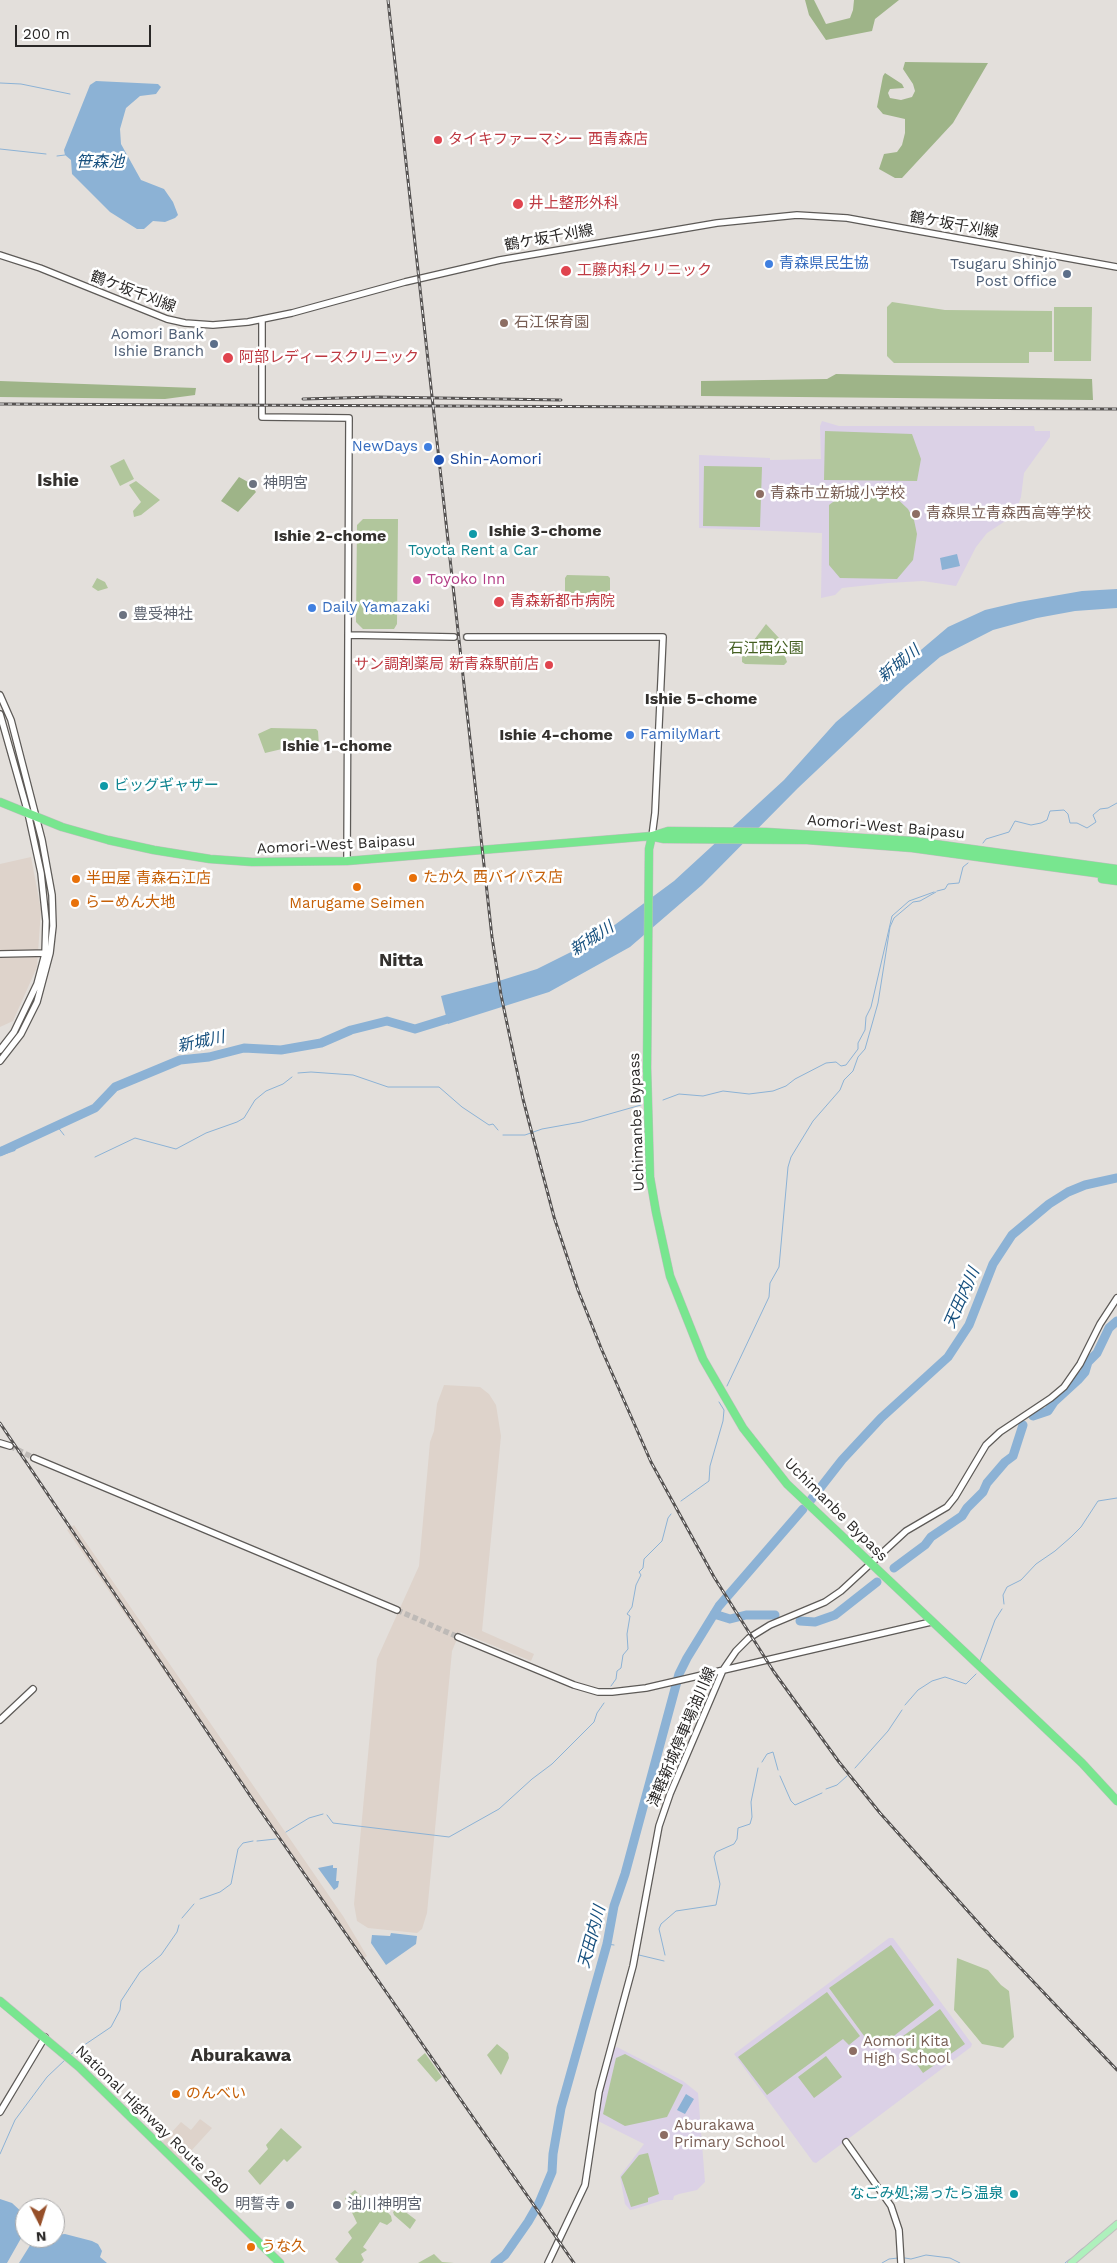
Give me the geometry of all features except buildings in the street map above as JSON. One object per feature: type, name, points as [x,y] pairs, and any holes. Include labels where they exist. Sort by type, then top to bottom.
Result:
[{"type":"highway","name":"Aomori-West Baipasu","points":[[0,802],[69,829],[108,840],[210,859],[302,863],[347,861],[652,836],[668,831],[766,832],[912,841],[1117,869]]},
{"type":"highway","name":"Aomori-West Baipasu","points":[[652,836],[664,839],[813,840],[912,848],[1117,876]]},
{"type":"highway","name":"Uchimanbe Bypass","points":[[652,836],[649,849],[647,1099],[650,1168],[662,1244],[680,1306],[715,1382],[756,1445],[787,1484],[808,1506],[1082,1763],[1117,1801]]},
{"type":"highway","points":[[1045,859],[1117,864]]},
{"type":"highway","points":[[1026,863],[1117,882]]},
{"type":"highway","name":"National Highway Route 280","points":[[0,2001],[69,2058],[280,2263]]},
{"type":"main road","points":[[1071,2263],[1117,2224]]},
{"type":"street","name":"鶴ケ坂千刈線","points":[[0,255],[40,268],[168,319],[185,323],[213,325],[262,320],[405,282],[500,260],[717,223],[797,215],[847,218],[1117,267]]},
{"type":"street","points":[[262,320],[262,417],[349,418],[347,861]]},
{"type":"street","points":[[348,635],[454,637]]},
{"type":"street","points":[[468,637],[663,638],[655,813],[652,836]]},
{"type":"street","points":[[0,695],[11,720],[52,895],[53,926],[38,1002],[20,1034],[0,1061]]},
{"type":"street","points":[[0,714],[32,815]]},
{"type":"street","points":[[0,954],[47,954]]},
{"type":"street","points":[[0,1050],[14,1032],[24,1013],[37,984],[47,954]]},
{"type":"street","name":"津軽新城停車場油川線","points":[[548,2263],[585,2185],[599,2092],[633,1966],[661,1819],[723,1670],[736,1651],[750,1638],[770,1625],[825,1602],[841,1592],[906,1531],[947,1507],[956,1497],[986,1445],[1000,1432],[1051,1398],[1064,1387],[1080,1364],[1100,1324],[1117,1298]]},
{"type":"street","points":[[0,1443],[10,1446]]},
{"type":"street","points":[[34,1458],[397,1610]]},
{"type":"street","points":[[458,1637],[574,1685],[598,1692],[632,1691],[931,1622]]},
{"type":"street","points":[[0,1720],[33,1689]]},
{"type":"street","points":[[0,2112],[45,2037]]},
{"type":"street","points":[[846,2142],[891,2206],[899,2230],[901,2263]]},
{"type":"shaded area","name":"青森県立青森西高等学校","points":[[822,421],[839,426],[1034,426],[1035,431],[1050,431],[1050,437],[1024,473],[1021,497],[1017,508],[1013,507],[1007,520],[987,533],[976,547],[956,586],[923,581],[888,583],[842,588],[835,595],[821,598],[822,533],[699,528],[699,455],[770,458],[770,460],[821,459],[820,426]]},
{"type":"shaded area","points":[[31,857],[41,910],[37,967],[13,1021],[0,1027],[0,864]]},
{"type":"shaded area","points":[[444,1385],[480,1387],[489,1394],[496,1405],[501,1436],[482,1631],[534,1654],[531,1661],[460,1632],[452,1651],[427,1913],[422,1929],[417,1933],[368,1928],[357,1921],[354,1904],[377,1659],[419,1566],[430,1442],[434,1431],[437,1404]]},
{"type":"shaded area","points":[[74,1525],[343,1916],[367,1956],[362,1959],[67,1530]]},
{"type":"shaded area","name":"Aomori Kita High School","points":[[889,1938],[893,1938],[972,2044],[971,2047],[816,2163],[813,2162],[734,2054]]},
{"type":"shaded area","name":"Aburakawa Primary School","points":[[617,2047],[683,2081],[698,2093],[705,2182],[697,2190],[674,2196],[673,2200],[663,2200],[630,2210],[625,2204],[620,2176],[644,2144],[598,2121],[604,2081],[614,2049]]},
{"type":"shaded area","points":[[200,2119],[212,2128],[181,2162],[161,2144],[181,2122],[191,2130]]},
{"type":"green space","points":[[805,0],[814,0],[826,24],[850,18],[854,0],[899,0],[875,19],[872,31],[826,40],[809,15]]},
{"type":"green space","points":[[905,62],[988,63],[953,123],[902,178],[895,178],[879,169],[884,154],[897,152],[902,145],[905,133],[905,119],[883,114],[877,107],[885,73],[902,84],[904,88],[890,89],[888,93],[890,98],[901,100],[912,97],[915,91],[913,84],[903,69]]},
{"type":"green space","points":[[892,302],[945,310],[1052,311],[1052,352],[1029,352],[1029,363],[894,363],[887,356],[887,307]]},
{"type":"green space","points":[[1054,307],[1092,307],[1091,361],[1054,361]]},
{"type":"green space","points":[[836,374],[1092,379],[1093,400],[701,396],[701,381],[827,379]]},
{"type":"green space","points":[[0,381],[196,388],[195,395],[165,399],[0,397]]},
{"type":"green space","points":[[825,431],[912,434],[921,459],[917,481],[824,480]]},
{"type":"green space","points":[[124,459],[134,479],[120,486],[110,466]]},
{"type":"green space","points":[[704,466],[762,467],[760,527],[703,526]]},
{"type":"green space","points":[[239,477],[248,482],[256,492],[238,512],[221,501]]},
{"type":"green space","points":[[136,481],[160,500],[141,515],[134,517],[133,511],[141,502],[129,485]]},
{"type":"green space","points":[[863,488],[874,488],[892,494],[908,509],[914,520],[917,534],[913,560],[897,579],[840,578],[829,565],[829,505],[845,493]]},
{"type":"green space","points":[[363,519],[398,519],[397,624],[394,629],[363,629],[356,622],[357,525]]},
{"type":"green space","points":[[567,575],[608,576],[610,578],[610,599],[607,602],[567,602],[565,599],[565,578]]},
{"type":"green space","points":[[97,578],[105,582],[108,588],[98,591],[92,587]]},
{"type":"green space","name":"石江西公園","points":[[766,624],[779,638],[787,662],[784,665],[745,664],[742,662],[742,643],[745,640],[754,640]]},
{"type":"green space","points":[[271,728],[316,729],[318,731],[319,746],[315,749],[282,749],[265,753],[258,734]]},
{"type":"green space","points":[[891,1945],[934,2005],[882,2045],[870,2044],[829,1988]]},
{"type":"green space","points":[[957,1958],[988,1970],[1009,1991],[1014,2037],[1003,2048],[982,2044],[954,2010]]},
{"type":"green space","points":[[827,1992],[860,2036],[849,2045],[843,2039],[767,2095],[738,2057]]},
{"type":"green space","points":[[940,2009],[965,2044],[923,2073],[899,2039]]},
{"type":"green space","points":[[497,2044],[508,2053],[509,2058],[501,2075],[487,2055]]},
{"type":"green space","points":[[425,2053],[442,2077],[436,2082],[417,2060]]},
{"type":"green space","points":[[625,2054],[683,2085],[667,2117],[625,2126],[603,2114],[616,2058]]},
{"type":"green space","points":[[826,2056],[842,2077],[814,2098],[798,2077]]},
{"type":"green space","points":[[281,2128],[302,2147],[287,2162],[284,2159],[260,2185],[248,2171],[268,2149],[266,2145]]},
{"type":"green space","points":[[648,2153],[659,2194],[648,2198],[648,2202],[631,2207],[621,2177],[639,2155]]},
{"type":"green space","points":[[355,2190],[373,2209],[379,2203],[391,2216],[392,2221],[387,2225],[380,2222],[363,2247],[367,2250],[361,2254],[364,2260],[361,2263],[339,2263],[335,2259],[352,2238],[348,2232],[357,2223],[345,2198]]},
{"type":"green space","points":[[399,2207],[416,2220],[410,2229],[394,2215],[393,2212]]},
{"type":"green space","points":[[434,2254],[442,2262],[454,2263],[418,2263]]},
{"type":"water","name":"笹森池","points":[[96,81],[158,84],[161,87],[156,94],[140,96],[126,108],[120,129],[121,144],[141,180],[164,189],[173,202],[178,215],[175,218],[165,222],[153,221],[144,229],[137,229],[110,212],[72,174],[71,160],[65,155],[64,150],[90,85]]},
{"type":"water","points":[[957,554],[960,566],[942,570],[940,558]]},
{"type":"water","points":[[1117,589],[1117,608],[1075,611],[1037,618],[993,630],[940,657],[906,686],[798,788],[702,885],[630,947],[549,992],[448,1024],[441,996],[537,969],[593,941],[674,881],[784,780],[836,722],[948,627],[985,610],[1019,602],[1082,591]]},
{"type":"water","points":[[19,1144],[15,1151],[0,1156],[0,1147]]},
{"type":"water","points":[[333,1865],[333,1868],[337,1868],[336,1881],[339,1881],[338,1887],[334,1890],[318,1868]]},
{"type":"water","points":[[391,1933],[417,1936],[416,1944],[386,1965],[371,1943],[372,1935],[390,1936]]},
{"type":"water","points":[[686,2094],[694,2099],[685,2114],[677,2110]]},
{"type":"water","points":[[0,2199],[15,2206],[15,2248],[65,2248],[65,2234],[98,2244],[102,2251],[100,2257],[107,2263],[0,2263]]},
{"type":"pier","points":[[16,2248],[28,2248],[19,2263],[7,2263]]},
{"type":"waterway","points":[[0,83],[21,84],[70,94]]},
{"type":"waterway","points":[[0,149],[46,154]]},
{"type":"waterway","points":[[57,156],[65,155]]},
{"type":"waterway","points":[[983,843],[986,839],[1009,832],[1015,821],[1031,825],[1041,823],[1047,820],[1050,811],[1064,810],[1068,814],[1070,823],[1077,823],[1087,828],[1096,822],[1093,815],[1100,809],[1108,808],[1117,803]]},
{"type":"waterway","points":[[937,891],[945,889],[948,884],[959,883],[963,867],[968,863]]},
{"type":"waterway","points":[[663,1100],[679,1094],[703,1096],[723,1091],[749,1094],[773,1091],[786,1086],[795,1079],[826,1063],[836,1062],[841,1066],[846,1065],[858,1049],[858,1043],[865,1030],[866,1017],[871,1007],[892,916],[909,901],[934,892]]},
{"type":"waterway","points":[[727,1386],[769,1297],[770,1283],[779,1267],[788,1167],[791,1157],[813,1121],[840,1090],[844,1080],[853,1071],[858,1057],[865,1049],[878,1003],[890,927],[894,918],[913,902],[920,901],[936,892]]},
{"type":"waterway","name":"新城川","points":[[0,1152],[95,1108],[115,1087],[180,1060],[209,1057],[244,1048],[281,1050],[321,1043],[351,1030],[387,1021],[415,1029],[457,1016]]},
{"type":"waterway","points":[[298,1073],[353,1075],[388,1087],[439,1087],[462,1107],[489,1125],[493,1124],[498,1130]]},
{"type":"waterway","points":[[95,1157],[135,1138],[176,1149],[206,1133],[244,1118],[255,1100],[266,1091],[283,1084],[292,1077]]},
{"type":"waterway","points":[[503,1135],[525,1135],[542,1129],[581,1122],[641,1105]]},
{"type":"waterway","points":[[57,1126],[64,1135]]},
{"type":"waterway","name":"天田内川","points":[[810,1501],[842,1460],[881,1418],[948,1357],[969,1325],[993,1264],[1012,1235],[1049,1204],[1068,1192],[1085,1185],[1117,1178]]},
{"type":"waterway","name":"天田内川","points":[[1033,1416],[1048,1411],[1054,1402],[1078,1380],[1085,1372],[1088,1362],[1097,1353],[1109,1328],[1117,1321]]},
{"type":"waterway","points":[[681,1501],[709,1481],[710,1466],[723,1421],[724,1410],[719,1402]]},
{"type":"waterway","name":"天田内川","points":[[894,1568],[925,1545],[931,1537],[962,1516],[967,1508],[983,1492],[987,1483],[1005,1462],[1013,1456],[1023,1425]]},
{"type":"waterway","points":[[1004,1604],[1003,1595],[1007,1587],[1021,1580],[1036,1564],[1071,1537],[1081,1527],[1098,1501],[1117,1498]]},
{"type":"waterway","name":"天田内川","points":[[495,2263],[505,2255],[528,2222],[539,2203],[552,2172],[553,2154],[561,2108],[607,1944],[614,1906],[625,1874],[679,1674],[719,1606],[803,1509]]},
{"type":"waterway","points":[[611,1686],[616,1679],[617,1671],[621,1668],[623,1655],[628,1649],[627,1634],[630,1616],[627,1614],[632,1607],[636,1585],[641,1575],[639,1572],[643,1568],[644,1559],[662,1541],[668,1518],[671,1514]]},
{"type":"waterway","name":"天田内川","points":[[800,1621],[815,1622],[835,1615],[877,1582]]},
{"type":"waterway","points":[[980,1661],[995,1620],[1002,1609]]},
{"type":"waterway","name":"天田内川","points":[[714,1614],[730,1619],[746,1615],[775,1615]]},
{"type":"waterway","points":[[905,1705],[918,1690],[932,1681],[945,1677],[966,1684],[976,1674]]},
{"type":"waterway","points":[[327,1815],[333,1823],[449,1837],[499,1809],[532,1779],[552,1764],[594,1722],[597,1713],[604,1703]]},
{"type":"waterway","points":[[855,1768],[888,1731],[902,1710]]},
{"type":"waterway","points":[[762,1762],[767,1754],[773,1752],[778,1770]]},
{"type":"waterway","points":[[665,1955],[659,1929],[661,1924],[676,1911],[716,1905],[720,1884],[714,1857],[716,1852],[734,1844],[737,1839],[738,1828],[750,1824],[752,1817],[751,1802],[758,1768]]},
{"type":"waterway","points":[[780,1776],[791,1801],[795,1805],[822,1793]]},
{"type":"waterway","points":[[826,1789],[837,1785],[847,1776]]},
{"type":"waterway","points":[[286,1832],[309,1818],[323,1814]]},
{"type":"waterway","points":[[257,1841],[276,1839]]},
{"type":"waterway","points":[[200,1899],[220,1892],[231,1884],[238,1849],[243,1843],[253,1841]]},
{"type":"waterway","points":[[182,1918],[194,1904]]},
{"type":"waterway","points":[[71,2054],[111,2027],[120,2010],[121,2001],[140,1972],[161,1955],[177,1932],[179,1925]]},
{"type":"waterway","name":"天田内川","points":[[607,1944],[614,1945]]},
{"type":"waterway","points":[[639,1955],[664,1961]]},
{"type":"waterway","points":[[0,2154],[15,2120],[47,2077],[66,2059]]},
{"type":"waterway","points":[[1103,2232],[1115,2222]]},
{"type":"waterway","points":[[1086,2246],[1099,2235]]},
{"type":"waterway","points":[[1076,2254],[1083,2248]]},
{"type":"waterway","points":[[905,2258],[911,2259],[926,2255],[950,2258],[960,2263]]},
{"type":"waterway","points":[[882,2263],[889,2259],[898,2258]]},
{"type":"waterway","points":[[1065,2263],[1070,2259]]},
{"type":"tunnel","points":[[454,637],[467,637]]},
{"type":"tunnel","points":[[10,1446],[34,1458]]},
{"type":"tunnel","points":[[397,1610],[458,1637]]},
{"type":"railway","points":[[388,0],[492,937],[501,995],[523,1099],[554,1217],[578,1290],[651,1462],[714,1577],[774,1672],[839,1762],[880,1813],[992,1938],[1117,2070]]},
{"type":"railway","points":[[303,399],[378,397],[561,400]]},
{"type":"railway","points":[[0,404],[1117,409]]},
{"type":"railway","points":[[0,1423],[251,1797],[574,2263]]},
{"type":"place","name":"タイキファーマシー 西青森店","points":[[438,140]]},
{"type":"place","name":"井上整形外科","points":[[518,204]]},
{"type":"place","name":"青森県民生協","points":[[769,264]]},
{"type":"place","name":"工藤内科クリニック","points":[[566,271]]},
{"type":"place","name":"Tsugaru Shinjo Post Office","points":[[1067,274]]},
{"type":"place","name":"石江保育園","points":[[504,323]]},
{"type":"place","name":"Aomori Bank Ishie Branch","points":[[214,344]]},
{"type":"place","name":"阿部レディースクリニック","points":[[228,358]]},
{"type":"place","name":"NewDays","points":[[428,447]]},
{"type":"place","name":"Shin-Aomori","points":[[439,460]]},
{"type":"place","name":"神明宮","points":[[253,484]]},
{"type":"place","name":"青森市立新城小学校","points":[[760,494]]},
{"type":"place","name":"青森県立青森西高等学校","points":[[916,514]]},
{"type":"place","name":"Toyota Rent a Car","points":[[473,534]]},
{"type":"place","name":"Toyoko Inn","points":[[417,580]]},
{"type":"place","name":"青森新都市病院","points":[[499,602]]},
{"type":"place","name":"Daily Yamazaki","points":[[312,608]]},
{"type":"place","name":"豊受神社","points":[[123,615]]},
{"type":"place","name":"サン調剤薬局 新青森駅前店","points":[[549,665]]},
{"type":"place","name":"FamilyMart","points":[[630,735]]},
{"type":"place","name":"ビッグギャザー","points":[[104,786]]},
{"type":"place","name":"たか久 西バイパス店","points":[[413,878]]},
{"type":"place","name":"半田屋 青森石江店","points":[[76,879]]},
{"type":"place","name":"Marugame Seimen","points":[[357,887]]},
{"type":"place","name":"らーめん大地","points":[[75,903]]},
{"type":"place","name":"Aomori Kita High School","points":[[853,2051]]},
{"type":"place","name":"のんべい","points":[[176,2094]]},
{"type":"place","name":"Aburakawa Primary School","points":[[664,2135]]},
{"type":"place","name":"なごみ処;湯ったら温泉","points":[[1014,2194]]},
{"type":"place","name":"明誓寺","points":[[290,2205]]},
{"type":"place","name":"油川神明宮","points":[[337,2205]]},
{"type":"place","name":"うな久","points":[[251,2247]]},
{"type":"district","name":"Ishie","points":[[58,481]]},
{"type":"district","name":"Ishie 3-chome","points":[[545,531]]},
{"type":"district","name":"Ishie 2-chome","points":[[330,536]]},
{"type":"district","name":"Ishie 5-chome","points":[[701,699]]},
{"type":"district","name":"Ishie 4-chome","points":[[556,735]]},
{"type":"district","name":"Ishie 1-chome","points":[[337,746]]},
{"type":"district","name":"Nitta","points":[[401,961]]},
{"type":"district","name":"Aburakawa","points":[[241,2056]]}]
